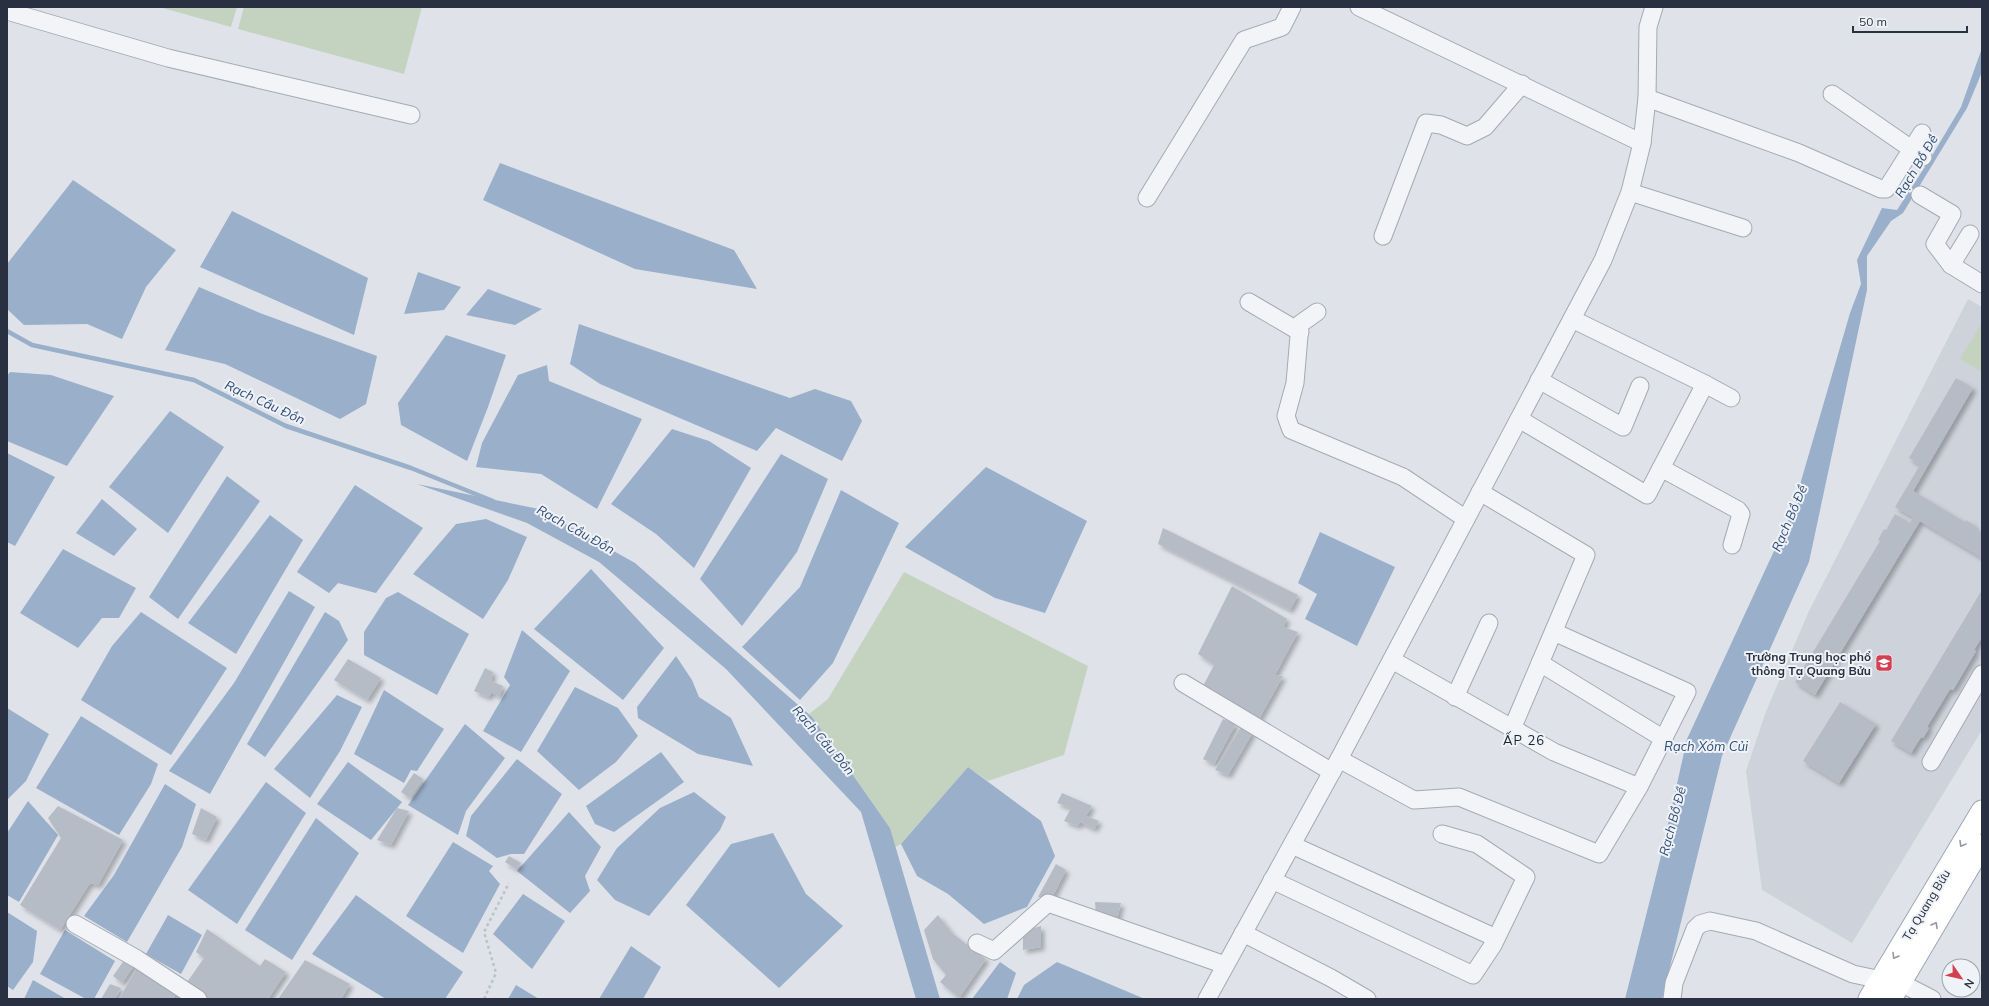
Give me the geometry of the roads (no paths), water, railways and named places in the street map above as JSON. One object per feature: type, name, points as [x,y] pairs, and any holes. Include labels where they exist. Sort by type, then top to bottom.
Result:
[{"type":"main road","name":"Tạ Quang Bửu","points":[[1869,999],[1982,811]]},
{"type":"main road","name":"Tạ Quang Bửu","points":[[1896,991],[1982,845]]},
{"type":"main road","points":[[1881,980],[1896,991]]},
{"type":"street","points":[[1147,198],[1244,40],[1282,27],[1292,7]]},
{"type":"street","points":[[1359,7],[1522,84],[1642,143]]},
{"type":"street","points":[[1207,999],[1392,660],[1603,260],[1619,223],[1630,192],[1642,143],[1647,98],[1648,27],[1654,7]]},
{"type":"street","points":[[7,11],[168,58],[411,115]]},
{"type":"street","points":[[1383,236],[1426,122],[1441,125],[1467,136],[1485,127],[1522,84]]},
{"type":"street","points":[[1832,94],[1917,153]]},
{"type":"street","points":[[1647,98],[1799,153],[1881,189],[1886,188],[1917,153],[1922,133]]},
{"type":"street","points":[[1630,192],[1743,228]]},
{"type":"street","points":[[1920,194],[1952,214],[1935,244],[1951,265],[1982,283]]},
{"type":"street","points":[[1951,265],[1970,234]]},
{"type":"street","points":[[1249,302],[1300,332]]},
{"type":"street","points":[[1317,312],[1300,324],[1295,383],[1286,416],[1291,430],[1403,477],[1466,519]]},
{"type":"street","points":[[1572,319],[1731,398]]},
{"type":"street","points":[[1539,380],[1623,427],[1640,386]]},
{"type":"street","points":[[1519,419],[1647,494],[1705,384]]},
{"type":"street","points":[[1661,468],[1738,510],[1741,514],[1732,545]]},
{"type":"street","points":[[1480,492],[1586,555],[1512,729]]},
{"type":"street","points":[[1455,697],[1489,623]]},
{"type":"street","points":[[1183,683],[1335,766],[1414,800],[1459,797],[1599,854],[1639,787],[1687,692],[1554,632]]},
{"type":"street","points":[[1392,660],[1554,752],[1639,787]]},
{"type":"street","points":[[1540,663],[1664,739]]},
{"type":"street","points":[[1931,762],[1977,694],[1982,674]]},
{"type":"street","points":[[1272,880],[1473,975],[1496,938],[1526,877],[1477,844],[1442,834]]},
{"type":"street","points":[[1292,845],[1496,938]]},
{"type":"street","points":[[977,943],[994,951],[1048,902],[1225,965]]},
{"type":"street","points":[[1672,999],[1674,983],[1695,929],[1700,924],[1710,921],[1756,931],[1854,974],[1881,980]]},
{"type":"street","points":[[75,924],[137,959],[198,999]]},
{"type":"street","points":[[1243,933],[1331,978],[1367,999]]},
{"type":"street","points":[[1896,991],[1932,999]]},
{"type":"water","name":"Rạch Xóm Củi","points":[[1982,48],[1982,72],[1967,108],[1903,213],[1891,221],[1867,256],[1867,290],[1809,562],[1722,756],[1662,999],[1625,999],[1660,860],[1687,739],[1792,512],[1850,313],[1861,284],[1857,260],[1882,208],[1897,210],[1961,107]]},
{"type":"water","points":[[500,163],[734,250],[757,289],[635,269],[483,200]]},
{"type":"water","points":[[73,180],[176,250],[146,287],[122,339],[87,324],[24,325],[7,309],[7,264]]},
{"type":"water","points":[[232,211],[368,278],[354,335],[200,267]]},
{"type":"water","points":[[418,272],[461,287],[444,310],[404,314]]},
{"type":"water","points":[[199,287],[260,313],[377,356],[366,404],[340,419],[225,364],[165,350]]},
{"type":"water","points":[[488,289],[542,309],[515,325],[466,315]]},
{"type":"water","points":[[579,324],[790,398],[815,389],[851,401],[862,421],[842,461],[776,428],[757,451],[600,384],[570,364]]},
{"type":"water","points":[[446,335],[506,355],[467,461],[401,425],[398,403]]},
{"type":"water","points":[[547,365],[549,381],[642,419],[597,509],[541,474],[476,467],[482,443],[518,375]]},
{"type":"water","points":[[10,372],[51,375],[114,396],[67,466],[7,441],[7,376]]},
{"type":"water","points":[[170,411],[224,447],[168,533],[109,487]]},
{"type":"water","points":[[672,429],[709,441],[751,468],[694,568],[656,534],[611,504]]},
{"type":"water","points":[[7,453],[55,477],[15,546],[7,542]]},
{"type":"water","points":[[781,454],[828,479],[797,552],[742,626],[700,579]]},
{"type":"water","points":[[986,467],[1087,521],[1045,613],[995,598],[905,547]]},
{"type":"water","points":[[227,476],[260,501],[178,619],[149,597]]},
{"type":"water","points":[[417,484],[539,509],[635,563],[812,717],[890,828],[940,999],[916,999],[861,812],[726,669],[599,562],[527,523]]},
{"type":"water","points":[[355,485],[423,528],[376,593],[338,583],[329,593],[297,572]]},
{"type":"water","points":[[841,490],[899,523],[833,663],[800,700],[742,647],[800,587]]},
{"type":"water","points":[[102,499],[137,529],[114,556],[76,533]]},
{"type":"water","points":[[270,515],[303,540],[236,654],[188,623]]},
{"type":"water","points":[[486,519],[527,537],[508,580],[483,619],[413,574],[456,524]]},
{"type":"water","points":[[1320,532],[1395,567],[1357,646],[1305,619],[1317,594],[1298,583]]},
{"type":"water","points":[[63,549],[136,588],[119,618],[102,618],[78,648],[20,613]]},
{"type":"water","points":[[591,569],[664,648],[623,700],[534,629]]},
{"type":"water","points":[[289,591],[315,607],[210,794],[169,771],[234,683]]},
{"type":"water","points":[[398,592],[469,634],[437,695],[364,655],[364,632],[386,598]]},
{"type":"water","points":[[141,612],[227,668],[171,755],[81,700],[112,646]]},
{"type":"water","points":[[325,612],[339,621],[348,640],[265,757],[247,744]]},
{"type":"water","points":[[522,630],[570,671],[521,752],[483,731],[510,685],[504,677]]},
{"type":"water","points":[[676,656],[692,680],[699,697],[731,718],[753,766],[698,754],[638,718],[637,707]]},
{"type":"water","points":[[575,687],[618,708],[638,736],[616,762],[579,790],[537,751]]},
{"type":"water","points":[[384,690],[444,729],[417,771],[411,770],[404,783],[354,754]]},
{"type":"water","points":[[337,695],[362,707],[340,751],[310,798],[274,769]]},
{"type":"water","points":[[7,708],[49,734],[26,781],[7,800]]},
{"type":"water","points":[[81,716],[158,764],[151,784],[119,835],[36,788]]},
{"type":"water","points":[[465,724],[505,758],[466,811],[458,835],[408,805]]},
{"type":"water","points":[[661,752],[684,782],[614,832],[595,824],[586,806]]},
{"type":"water","points":[[517,759],[562,794],[524,854],[511,854],[497,858],[466,836],[471,816]]},
{"type":"water","points":[[348,762],[402,802],[371,840],[317,804]]},
{"type":"water","points":[[968,767],[1041,821],[1055,856],[1027,907],[984,924],[948,894],[917,876],[901,844]]},
{"type":"water","points":[[266,782],[306,813],[237,924],[188,890]]},
{"type":"water","points":[[165,784],[196,804],[182,847],[127,942],[84,916],[114,875]]},
{"type":"water","points":[[694,792],[726,817],[720,830],[649,916],[615,900],[597,880],[617,848],[660,808]]},
{"type":"water","points":[[28,801],[58,835],[19,902],[7,895],[7,833]]},
{"type":"water","points":[[569,812],[601,847],[585,876],[590,891],[570,913],[517,871]]},
{"type":"water","points":[[316,818],[359,853],[292,960],[245,930]]},
{"type":"water","points":[[773,833],[806,894],[843,926],[779,988],[686,905],[731,844]]},
{"type":"water","points":[[453,842],[493,866],[489,871],[500,884],[463,953],[406,916]]},
{"type":"water","points":[[523,894],[565,921],[532,969],[493,934]]},
{"type":"water","points":[[356,895],[463,972],[445,999],[386,999],[312,954]]},
{"type":"water","points":[[7,912],[37,931],[33,962],[13,990],[7,986]]},
{"type":"water","points":[[168,915],[202,935],[181,974],[146,954]]},
{"type":"water","points":[[65,930],[115,961],[94,999],[86,999],[40,974]]},
{"type":"water","points":[[631,946],[661,967],[643,999],[599,999]]},
{"type":"water","points":[[1000,962],[1016,973],[1007,999],[972,999]]},
{"type":"water","points":[[1057,962],[1145,999],[1017,999],[1024,985]]},
{"type":"water","points":[[33,980],[66,999],[24,999]]},
{"type":"water","points":[[516,985],[539,999],[508,999]]},
{"type":"waterway","name":"Rạch Cầu Đồn","points":[[7,331],[32,345],[194,380],[286,426],[411,468],[493,501]]},
{"type":"place","name":"Trường Trung học phổ thông Tạ Quang Bửu","points":[[1884,663]]},
{"type":"district","name":"ẤP 26","points":[[1524,740]]},
{"type":"water label","name":"Rạch Bồ Đề","points":[[1916,166]]},
{"type":"water label","name":"Rạch Bồ Đề","points":[[1789,518]]},
{"type":"water label","name":"Rạch Bồ Đề","points":[[1672,821]]}]
